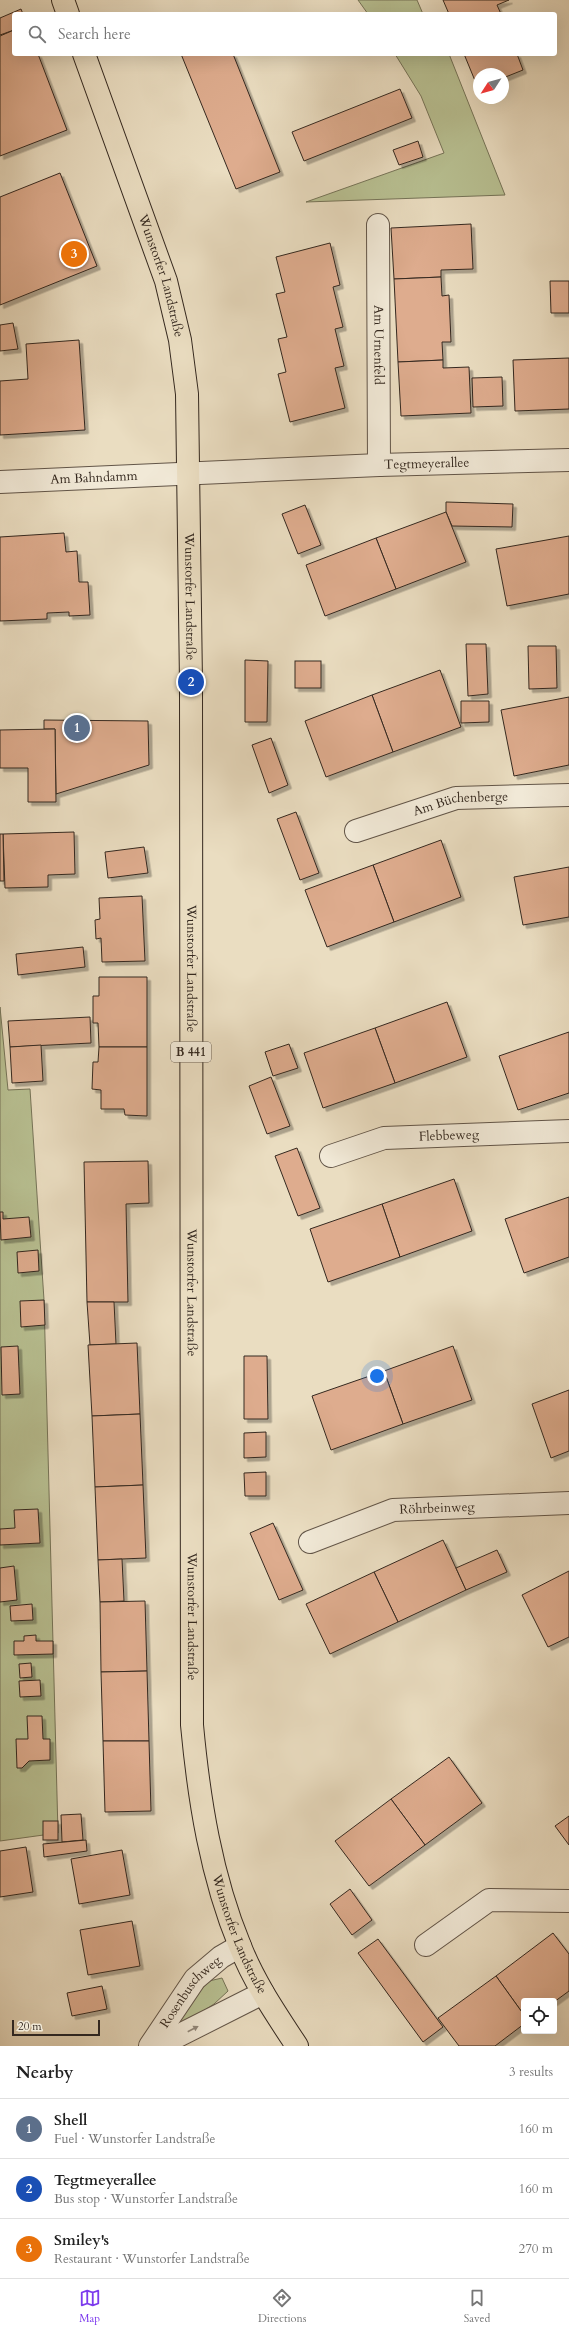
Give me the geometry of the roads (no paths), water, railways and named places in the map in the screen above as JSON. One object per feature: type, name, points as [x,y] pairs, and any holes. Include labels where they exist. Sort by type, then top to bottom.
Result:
[{"type":"main road","points":[[63,0],[67,12]]},
{"type":"main road","name":"Wunstorfer Landstraße","points":[[85,56],[166,280],[180,340],[186,394],[189,474],[192,1725],[197,1771],[206,1826],[217,1876],[240,1946],[263,1993],[297,2046]]},
{"type":"street","name":"Am Urnenfeld","points":[[378,225],[379,465]]},
{"type":"street","name":"Tegtmeyerallee","points":[[189,474],[379,465],[569,460]]},
{"type":"street","name":"Am Bahndamm","points":[[0,482],[189,474]]},
{"type":"street","name":"Am Büchenberge","points":[[356,831],[456,798],[569,795]]},
{"type":"street","name":"Flebbeweg","points":[[331,1156],[384,1138],[569,1131]]},
{"type":"street","name":"Röhrbeinweg","points":[[310,1542],[393,1510],[569,1503]]},
{"type":"street","points":[[426,1946],[489,1900],[569,1901]]},
{"type":"street","name":"Rosenbuschweg","points":[[150,2046],[195,1979],[221,1957],[240,1946]]},
{"type":"street","name":"Rosenbuschweg","points":[[158,2046],[263,1993]]},
{"type":"place","name":"Smiley's","points":[[74,254]]},
{"type":"place","name":"Tegtmeyerallee","points":[[191,682]]},
{"type":"place","name":"Shell","points":[[77,728]]}]
